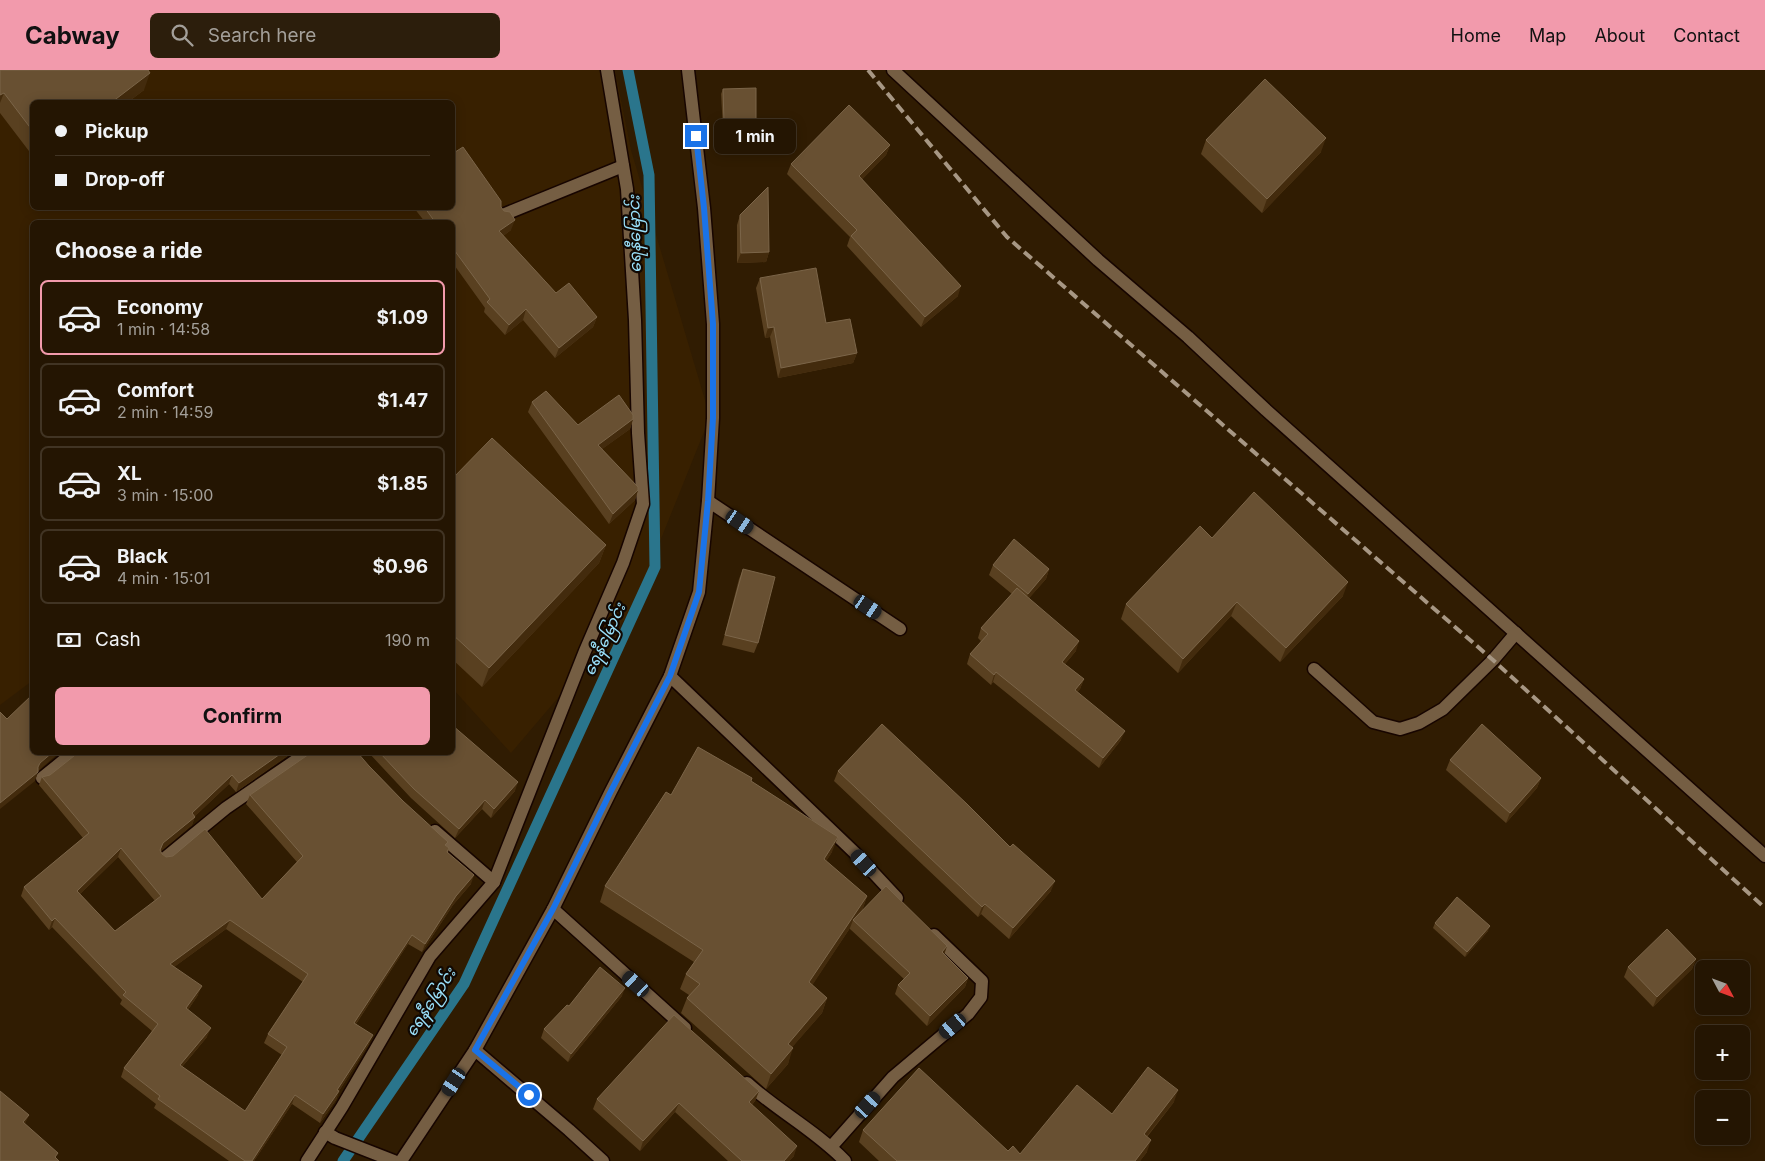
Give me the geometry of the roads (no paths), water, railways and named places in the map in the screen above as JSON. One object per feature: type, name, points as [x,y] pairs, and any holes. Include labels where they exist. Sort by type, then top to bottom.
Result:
[{"type":"street","points":[[307,1161],[330,1135],[430,956],[494,882],[585,650],[623,563],[643,504],[627,189],[607,70]]},
{"type":"street","points":[[401,1161],[475,1050],[553,909],[670,676],[699,592],[708,501],[713,418],[713,324],[704,208],[688,70]]},
{"type":"street","points":[[893,70],[1091,253],[1188,337],[1266,410],[1765,856]]},
{"type":"street","points":[[505,214],[623,166]]},
{"type":"street","points":[[708,501],[900,629]]},
{"type":"street","points":[[1314,669],[1373,722],[1400,729],[1419,723],[1443,709],[1493,660],[1516,632]]},
{"type":"street","points":[[670,676],[855,853],[904,905]]},
{"type":"street","points":[[42,778],[70,755]]},
{"type":"street","points":[[165,858],[226,808],[304,755]]},
{"type":"street","points":[[423,821],[494,882]]},
{"type":"street","points":[[553,909],[693,1035]]},
{"type":"street","points":[[831,1147],[893,1077],[968,1014],[981,997],[982,981],[925,926]]},
{"type":"street","points":[[475,1050],[603,1161]]},
{"type":"street","points":[[737,1075],[766,1101],[831,1147],[845,1161]]},
{"type":"street","points":[[330,1135],[391,1160]]},
{"type":"waterway","name":"ရေနီမြောင်း","points":[[343,1161],[464,984],[655,567],[649,175],[628,70]]},
{"type":"railway","points":[[868,70],[1007,237],[1493,660],[1765,908]]}]
